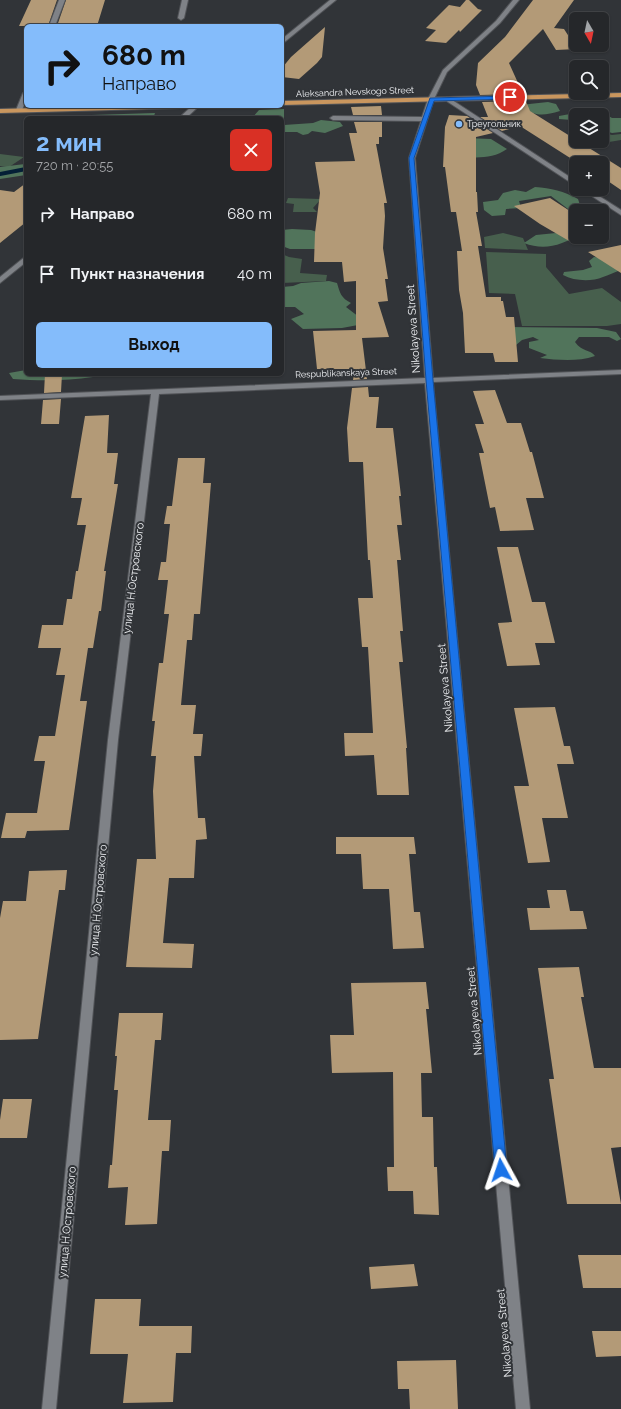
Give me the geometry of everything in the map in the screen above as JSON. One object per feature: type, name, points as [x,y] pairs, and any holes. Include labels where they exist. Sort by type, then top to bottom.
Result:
[{"type":"main road","name":"Aleksandra Nevskogo Street","points":[[284,103],[621,95]]},
{"type":"main road","points":[[0,110],[102,108]]},
{"type":"street","points":[[53,24],[62,0]]},
{"type":"street","points":[[181,18],[185,0]]},
{"type":"street","points":[[284,40],[332,0]]},
{"type":"street","name":"Nikolayeva Street","points":[[516,0],[498,22],[445,71],[431,99],[412,158],[429,380],[522,1409]]},
{"type":"street","points":[[19,110],[24,98]]},
{"type":"street","points":[[447,99],[569,179]]},
{"type":"street","points":[[184,116],[194,108]]},
{"type":"street","points":[[333,118],[425,119]]},
{"type":"street","points":[[595,196],[621,213]]},
{"type":"street","points":[[0,281],[24,260]]},
{"type":"street","name":"Respublikanskaya Street","points":[[0,398],[621,372]]},
{"type":"street","name":"улица Н.Островского","points":[[49,1409],[113,740],[155,391]]},
{"type":"green space","points":[[548,102],[556,104],[560,111],[549,114],[539,114],[530,112],[520,105]]},
{"type":"green space","points":[[284,109],[284,116],[254,116],[259,110]]},
{"type":"green space","points":[[155,113],[154,116],[60,116]]},
{"type":"green space","points":[[569,114],[569,120],[559,119],[559,116]]},
{"type":"green space","points":[[609,116],[612,118],[621,118],[621,132],[609,132]]},
{"type":"green space","points":[[321,120],[340,122],[343,126],[325,133],[312,131],[303,135],[297,132],[284,132],[284,125],[313,123]]},
{"type":"green space","points":[[609,134],[621,134],[621,140],[609,142]]},
{"type":"green space","points":[[465,138],[491,139],[507,149],[487,157],[465,157]]},
{"type":"green space","points":[[569,144],[569,148],[573,148],[567,149],[562,145]]},
{"type":"green space","points":[[0,154],[24,157],[9,167],[0,166]]},
{"type":"green space","points":[[24,164],[24,175],[0,179],[0,167]]},
{"type":"green space","points":[[535,187],[557,190],[578,199],[580,204],[569,204],[568,209],[551,196],[519,201],[521,208],[506,209],[505,215],[492,216],[484,210],[483,202],[498,200],[503,193],[515,190],[526,192]]},
{"type":"green space","points":[[288,198],[321,199],[313,208],[317,212],[293,212],[294,204],[286,203]]},
{"type":"green space","points":[[284,230],[311,230],[323,234],[329,249],[290,249],[284,247]]},
{"type":"green space","points":[[503,233],[523,238],[528,250],[485,248],[484,237]]},
{"type":"green space","points":[[556,233],[569,235],[569,240],[548,247],[538,247],[524,243],[536,235]]},
{"type":"green space","points":[[486,252],[546,254],[546,267],[569,294],[602,288],[621,302],[621,324],[607,326],[522,326],[515,294],[489,293]]},
{"type":"green space","points":[[284,255],[302,259],[300,273],[327,275],[326,281],[284,283]]},
{"type":"green space","points":[[594,257],[605,258],[621,270],[598,279],[588,280],[572,279],[563,275],[564,272],[583,270],[592,267],[589,261]]},
{"type":"green space","points":[[329,281],[337,283],[341,295],[351,303],[346,307],[359,317],[358,325],[342,328],[303,329],[291,319],[304,314],[295,307],[284,307],[284,287],[301,283]]},
{"type":"green space","points":[[508,327],[597,328],[616,332],[621,339],[617,341],[609,337],[579,337],[575,342],[595,356],[574,360],[547,359],[540,358],[547,355],[529,348],[529,342],[539,340],[533,337],[522,340],[516,345]]},
{"type":"green space","points":[[24,370],[24,376],[93,376],[63,380],[13,379],[9,373]]},
{"type":"building","points":[[31,0],[57,0],[49,24],[24,24],[24,26],[19,26]]},
{"type":"building","points":[[66,0],[105,0],[98,24],[58,24]]},
{"type":"building","points":[[466,0],[469,0],[478,9],[482,10],[460,32],[459,30],[446,43],[425,41],[436,30],[426,28],[449,5],[460,7]]},
{"type":"building","points":[[533,0],[574,0],[554,28],[564,29],[569,37],[569,49],[556,50],[543,29],[509,63],[523,94],[480,95],[476,85],[478,63],[505,37]]},
{"type":"building","points":[[325,27],[322,57],[299,79],[284,77],[284,66],[291,57]]},
{"type":"building","points":[[526,101],[530,111],[569,135],[569,148],[589,148],[602,156],[569,156],[569,157],[520,126],[502,131],[480,117],[488,117],[482,102]]},
{"type":"building","points":[[381,106],[382,115],[353,115],[351,107]]},
{"type":"building","points":[[449,115],[467,116],[493,133],[476,137],[476,192],[478,212],[476,212],[482,246],[478,246],[486,297],[501,297],[506,317],[514,317],[518,362],[495,362],[493,353],[465,353],[457,251],[462,251],[456,212],[451,212],[445,167],[443,167],[445,127]]},
{"type":"building","points":[[354,122],[382,122],[382,137],[379,137],[379,144],[376,144],[387,203],[384,203],[385,216],[383,248],[388,279],[385,279],[388,301],[378,302],[389,337],[362,338],[367,379],[353,380],[355,369],[317,369],[313,331],[356,330],[356,281],[344,282],[342,262],[314,262],[315,233],[320,193],[315,162],[355,161],[349,133],[357,133]]},
{"type":"building","points":[[609,160],[621,168],[621,190],[609,182]]},
{"type":"building","points":[[24,184],[24,224],[0,243],[0,190],[14,192]]},
{"type":"building","points":[[550,198],[569,210],[569,241],[540,224],[514,206]]},
{"type":"building","points":[[621,245],[621,273],[588,252]]},
{"type":"building","points":[[45,376],[62,376],[61,392],[44,393]]},
{"type":"building","points":[[368,387],[369,397],[379,397],[376,428],[393,428],[401,496],[399,496],[402,525],[397,525],[401,560],[397,560],[403,631],[400,631],[403,662],[399,662],[407,748],[409,795],[377,795],[374,755],[345,756],[344,733],[373,733],[368,647],[362,647],[358,598],[373,598],[370,560],[368,560],[363,462],[349,462],[347,428],[352,388]]},
{"type":"building","points":[[495,390],[507,423],[521,423],[530,452],[532,452],[544,498],[526,498],[534,530],[500,531],[495,507],[490,508],[479,453],[484,453],[475,424],[484,424],[473,391]]},
{"type":"building","points":[[61,399],[59,424],[41,424],[43,400]]},
{"type":"building","points":[[109,415],[107,453],[118,453],[114,484],[118,484],[104,571],[106,571],[101,611],[99,611],[93,648],[88,648],[80,701],[87,701],[69,830],[27,831],[25,838],[1,838],[6,813],[37,813],[45,761],[34,761],[39,736],[55,736],[65,675],[56,675],[61,648],[38,648],[42,625],[63,625],[67,599],[72,599],[76,571],[78,571],[86,525],[77,525],[82,498],[71,498],[85,416]]},
{"type":"building","points":[[178,458],[205,458],[203,483],[211,483],[200,614],[194,614],[192,640],[187,640],[181,705],[196,705],[193,734],[203,734],[201,756],[194,756],[198,818],[205,818],[207,839],[196,840],[194,878],[169,878],[163,943],[194,944],[192,968],[126,967],[137,859],[156,859],[153,791],[156,756],[151,756],[155,721],[152,721],[159,663],[163,663],[169,614],[164,614],[168,580],[158,580],[161,562],[166,562],[170,524],[164,524],[167,506],[172,506]]},
{"type":"building","points":[[497,547],[518,547],[532,602],[545,602],[555,643],[535,643],[540,665],[507,666],[498,623],[512,622]]},
{"type":"building","points":[[555,707],[564,746],[570,746],[574,764],[557,764],[568,818],[542,818],[550,862],[528,863],[514,786],[529,786],[514,708]]},
{"type":"building","points":[[336,837],[414,837],[416,854],[409,854],[414,912],[420,912],[424,948],[393,949],[389,889],[363,889],[361,854],[336,854]]},
{"type":"building","points":[[67,870],[65,890],[59,890],[38,1039],[0,1040],[0,918],[3,901],[26,901],[29,871]]},
{"type":"building","points":[[547,890],[566,890],[570,911],[583,911],[587,929],[530,930],[527,908],[550,908]]},
{"type":"building","points":[[579,967],[584,997],[581,997],[594,1068],[621,1068],[621,1147],[611,1148],[621,1204],[567,1204],[549,1079],[554,1079],[538,968]]},
{"type":"building","points":[[426,982],[429,1009],[426,1009],[432,1073],[421,1073],[422,1117],[433,1117],[434,1167],[437,1167],[439,1215],[414,1214],[413,1191],[388,1191],[387,1167],[394,1167],[393,1072],[332,1073],[330,1035],[354,1035],[351,983]]},
{"type":"building","points":[[119,1013],[163,1013],[161,1040],[155,1040],[148,1120],[171,1120],[169,1151],[162,1151],[157,1224],[125,1225],[128,1187],[108,1188],[110,1165],[112,1165],[118,1090],[114,1090],[117,1056],[115,1056]]},
{"type":"building","points":[[3,1099],[32,1099],[27,1138],[0,1138],[0,1120]]},
{"type":"building","points":[[578,1255],[621,1255],[621,1288],[583,1288]]},
{"type":"building","points":[[414,1264],[418,1286],[371,1289],[369,1267]]},
{"type":"building","points":[[95,1299],[141,1299],[139,1326],[192,1326],[191,1353],[176,1353],[173,1402],[123,1403],[128,1354],[90,1354]]},
{"type":"building","points":[[592,1331],[621,1331],[621,1356],[596,1357]]},
{"type":"building","points":[[456,1360],[458,1409],[410,1409],[409,1389],[398,1389],[397,1361]]},
{"type":"waterway","points":[[0,174],[24,169]]},
{"type":"place","name":"Треугольник","points":[[459,124]]},
{"type":"route","points":[[501,1170],[429,380],[412,158],[431,99],[510,97]]}]
